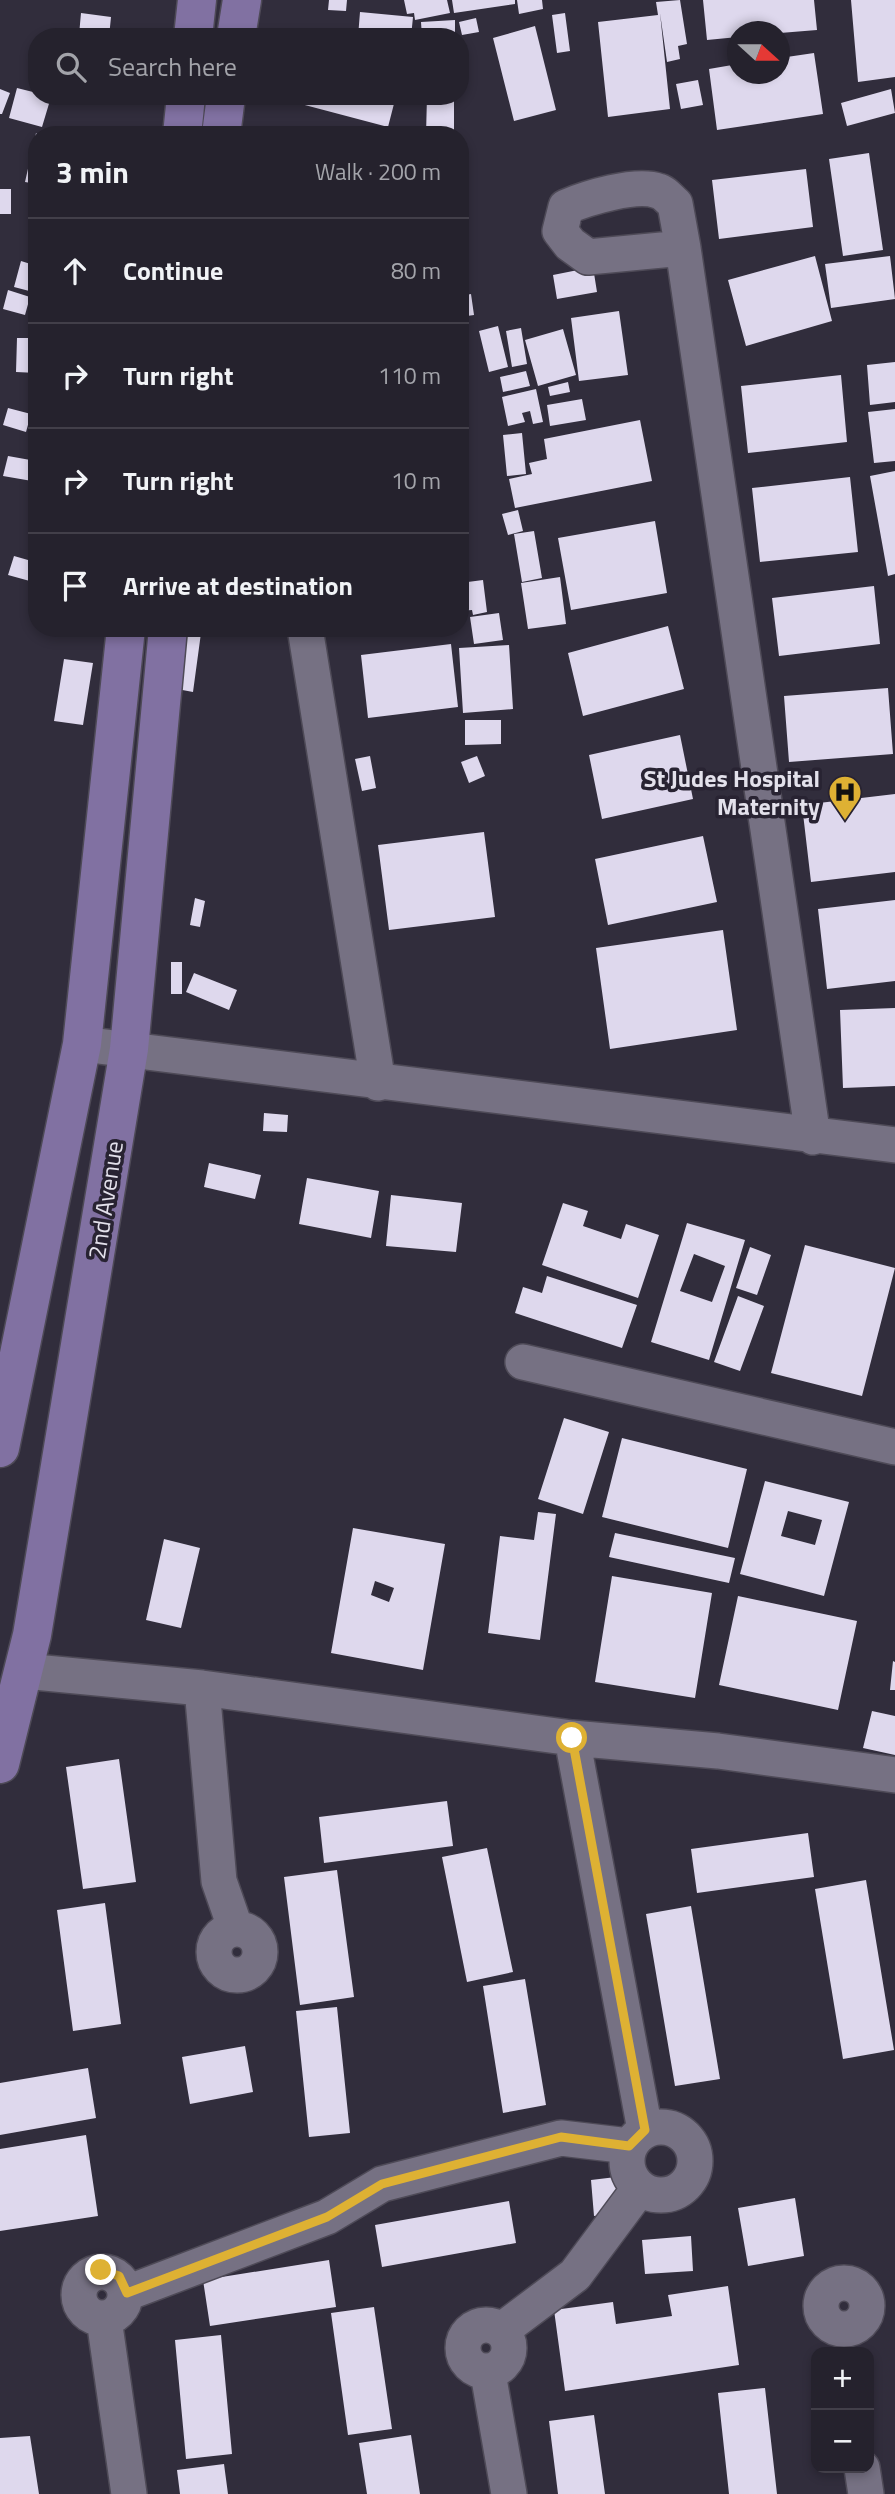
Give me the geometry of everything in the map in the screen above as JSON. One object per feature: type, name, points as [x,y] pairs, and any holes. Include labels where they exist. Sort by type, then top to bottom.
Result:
[{"type":"street","points":[[194,28],[197,0]]},
{"type":"street","points":[[237,28],[242,0]]},
{"type":"street","points":[[183,126],[186,105]]},
{"type":"street","points":[[222,126],[225,105]]},
{"type":"street","points":[[683,248],[813,1137]]},
{"type":"street","name":"2nd Avenue","points":[[0,1448],[82,1044],[125,637]]},
{"type":"street","name":"2nd Avenue","points":[[0,1765],[24,1671],[73,1399],[129,1049],[167,637]]},
{"type":"street","points":[[306,637],[378,1083]]},
{"type":"street","points":[[82,1044],[378,1083],[895,1145]]},
{"type":"street","points":[[523,1362],[895,1447]]},
{"type":"street","points":[[24,1671],[202,1688],[572,1738],[718,1751],[895,1775]]},
{"type":"street","points":[[202,1688],[219,1881],[235,1927]]},
{"type":"street","points":[[127,2293],[327,2217],[382,2184],[561,2137],[637,2138],[670,2127],[690,2141],[696,2165],[685,2187],[662,2196],[639,2189],[627,2169],[637,2138],[572,1738]]},
{"type":"street","points":[[509,2494],[488,2373],[505,2364],[510,2347],[502,2330],[575,2275],[639,2189]]},
{"type":"street","points":[[101,2270],[119,2276],[127,2293],[121,2311],[104,2319],[86,2313],[78,2296],[84,2278],[101,2270]]},
{"type":"street","points":[[104,2319],[129,2494]]},
{"type":"street","points":[[863,2473],[866,2494]]},
{"type":"building","points":[[329,0],[347,0],[346,11],[328,10]]},
{"type":"building","points":[[404,0],[447,0],[450,13],[415,20],[414,13],[407,14]]},
{"type":"building","points":[[452,0],[515,0],[515,4],[454,13]]},
{"type":"building","points":[[517,0],[542,0],[543,9],[519,14]]},
{"type":"building","points":[[680,0],[687,44],[678,46],[680,59],[667,62],[660,13],[670,109],[608,117],[598,22],[658,15],[656,2]]},
{"type":"building","points":[[703,0],[814,0],[817,30],[790,32],[790,21],[727,21],[727,38],[707,40]]},
{"type":"building","points":[[851,0],[895,0],[895,77],[858,82]]},
{"type":"building","points":[[360,12],[413,17],[412,28],[359,28]]},
{"type":"building","points":[[81,13],[111,17],[110,28],[80,28]]},
{"type":"building","points":[[565,13],[570,51],[557,53],[552,15]]},
{"type":"building","points":[[476,18],[479,32],[469,34],[469,28],[460,28],[459,22]]},
{"type":"building","points":[[455,20],[455,28],[421,28],[421,22]]},
{"type":"building","points":[[535,26],[556,110],[514,121],[493,38]]},
{"type":"building","points":[[814,53],[823,114],[717,130],[709,69],[727,66],[727,84],[790,84],[790,57]]},
{"type":"building","points":[[698,80],[703,105],[681,109],[676,84]]},
{"type":"building","points":[[17,88],[28,91],[28,105],[49,105],[42,126],[9,118]]},
{"type":"building","points":[[0,89],[10,93],[2,114],[0,114]]},
{"type":"building","points":[[891,89],[895,113],[847,126],[841,103]]},
{"type":"building","points":[[305,105],[394,105],[388,126]]},
{"type":"building","points":[[427,105],[454,105],[454,126],[426,126]]},
{"type":"building","points":[[869,153],[883,250],[843,256],[829,159]]},
{"type":"building","points":[[806,169],[813,227],[719,239],[712,180]]},
{"type":"building","points":[[0,189],[11,189],[11,214],[0,214]]},
{"type":"building","points":[[815,256],[832,321],[746,346],[728,280]]},
{"type":"building","points":[[890,256],[895,299],[831,308],[825,264]]},
{"type":"building","points":[[21,261],[28,263],[28,291],[14,287]]},
{"type":"building","points":[[593,267],[597,292],[557,299],[553,275]]},
{"type":"building","points":[[8,290],[28,296],[25,315],[3,309]]},
{"type":"building","points":[[469,294],[474,315],[469,316]]},
{"type":"building","points":[[619,311],[628,375],[579,381],[571,318]]},
{"type":"building","points":[[498,326],[508,367],[489,372],[479,331]]},
{"type":"building","points":[[521,328],[527,364],[512,367],[506,331]]},
{"type":"building","points":[[563,329],[576,375],[538,386],[525,340]]},
{"type":"building","points":[[17,338],[28,338],[28,373],[16,372]]},
{"type":"building","points":[[895,362],[895,402],[870,405],[867,365]]},
{"type":"building","points":[[526,371],[530,386],[503,392],[500,377]]},
{"type":"building","points":[[841,375],[847,442],[748,453],[741,386]]},
{"type":"building","points":[[568,382],[570,392],[550,396],[548,387]]},
{"type":"building","points":[[536,389],[543,422],[533,424],[530,411],[522,413],[525,422],[508,426],[502,397]]},
{"type":"building","points":[[582,399],[586,420],[550,426],[547,405]]},
{"type":"building","points":[[8,408],[28,413],[26,432],[3,425]]},
{"type":"building","points":[[895,409],[895,461],[874,463],[868,412]]},
{"type":"building","points":[[640,420],[652,481],[515,508],[509,479],[532,474],[529,463],[547,459],[544,439]]},
{"type":"building","points":[[522,433],[526,474],[507,476],[503,435]]},
{"type":"building","points":[[8,456],[28,460],[28,480],[3,476]]},
{"type":"building","points":[[895,471],[895,574],[888,576],[870,476]]},
{"type":"building","points":[[850,477],[858,552],[760,562],[752,488]]},
{"type":"building","points":[[518,510],[523,531],[508,535],[502,514]]},
{"type":"building","points":[[655,521],[667,593],[571,610],[558,538]]},
{"type":"building","points":[[534,531],[542,578],[522,582],[514,534]]},
{"type":"building","points":[[14,556],[28,560],[28,581],[8,575]]},
{"type":"building","points":[[560,577],[566,624],[528,629],[521,583]]},
{"type":"building","points":[[483,580],[487,612],[473,615],[472,610],[469,610],[469,582]]},
{"type":"building","points":[[874,586],[880,644],[779,656],[772,598]]},
{"type":"building","points":[[499,613],[503,640],[474,644],[470,617]]},
{"type":"building","points":[[668,626],[684,689],[583,716],[568,653]]},
{"type":"building","points":[[185,637],[200,637],[193,692],[177,689]]},
{"type":"building","points":[[451,644],[458,707],[368,718],[361,655]]},
{"type":"building","points":[[509,645],[513,709],[463,713],[459,648]]},
{"type":"building","points":[[64,659],[93,663],[83,725],[54,721]]},
{"type":"building","points":[[888,688],[893,754],[789,762],[784,696]]},
{"type":"building","points":[[465,720],[501,720],[501,744],[465,745]]},
{"type":"building","points":[[680,735],[693,799],[602,819],[589,755]]},
{"type":"building","points":[[370,756],[376,788],[362,791],[355,759]]},
{"type":"building","points":[[477,756],[485,776],[469,783],[461,762]]},
{"type":"building","points":[[895,794],[895,872],[811,882],[802,805]]},
{"type":"building","points":[[484,832],[495,917],[389,930],[378,845]]},
{"type":"building","points":[[703,836],[717,902],[608,925],[595,859]]},
{"type":"building","points":[[195,898],[205,901],[200,927],[190,925]]},
{"type":"building","points":[[895,900],[895,981],[827,989],[818,909]]},
{"type":"building","points":[[723,930],[737,1030],[610,1049],[596,948]]},
{"type":"building","points":[[171,962],[182,962],[182,994],[171,994]]},
{"type":"building","points":[[194,973],[237,990],[229,1010],[186,992]]},
{"type":"building","points":[[895,1008],[895,1086],[843,1088],[840,1010]]},
{"type":"building","points":[[264,1113],[288,1115],[287,1132],[263,1131]]},
{"type":"building","points":[[209,1163],[261,1175],[255,1199],[204,1187]]},
{"type":"building","points":[[307,1178],[379,1191],[371,1238],[299,1224]]},
{"type":"building","points":[[391,1195],[462,1203],[456,1252],[386,1246]]},
{"type":"building","points":[[563,1203],[588,1211],[583,1226],[621,1239],[626,1224],[659,1235],[638,1298],[542,1265]]},
{"type":"building","points":[[687,1223],[745,1240],[709,1360],[651,1342]],"holes":[[[694,1254],[725,1266],[712,1302],[680,1291]]]},
{"type":"building","points":[[805,1245],[895,1268],[862,1396],[771,1373]]},
{"type":"building","points":[[750,1247],[771,1255],[757,1295],[736,1288]]},
{"type":"building","points":[[547,1276],[637,1305],[622,1348],[515,1313],[523,1287],[542,1293]]},
{"type":"building","points":[[738,1296],[764,1306],[740,1371],[714,1362]]},
{"type":"building","points":[[564,1418],[609,1432],[583,1514],[538,1499]]},
{"type":"building","points":[[622,1438],[747,1469],[728,1548],[602,1517]]},
{"type":"building","points":[[765,1481],[849,1502],[824,1596],[740,1574]],"holes":[[[788,1511],[822,1520],[815,1545],[781,1536]]]},
{"type":"building","points":[[538,1512],[556,1514],[540,1640],[488,1633],[500,1536],[534,1540]]},
{"type":"building","points":[[353,1528],[445,1544],[423,1670],[331,1653]],"holes":[[[375,1581],[394,1588],[389,1602],[371,1595]]]},
{"type":"building","points":[[615,1533],[735,1558],[729,1583],[609,1557]]},
{"type":"building","points":[[164,1539],[200,1548],[181,1628],[146,1620]]},
{"type":"building","points":[[612,1576],[712,1593],[695,1698],[595,1682]]},
{"type":"building","points":[[738,1596],[857,1621],[838,1710],[719,1685]]},
{"type":"building","points":[[893,1661],[895,1690],[890,1690]]},
{"type":"building","points":[[872,1711],[895,1716],[895,1755],[863,1748]]},
{"type":"building","points":[[119,1759],[136,1882],[83,1889],[66,1767]]},
{"type":"building","points":[[447,1801],[453,1846],[324,1863],[319,1817]]},
{"type":"building","points":[[808,1833],[814,1877],[697,1893],[691,1849]]},
{"type":"building","points":[[487,1848],[513,1972],[467,1982],[442,1857]]},
{"type":"building","points":[[337,1870],[354,1997],[300,2005],[284,1877]]},
{"type":"building","points":[[866,1880],[894,2050],[843,2059],[815,1889]]},
{"type":"building","points":[[105,1903],[121,2024],[73,2031],[57,1910]]},
{"type":"building","points":[[691,1906],[720,2079],[675,2086],[646,1914]]},
{"type":"building","points":[[525,1979],[546,2105],[503,2113],[483,1986]]},
{"type":"building","points":[[337,2007],[350,2133],[309,2137],[296,2011]]},
{"type":"building","points":[[245,2046],[253,2092],[190,2104],[182,2057]]},
{"type":"building","points":[[88,2068],[96,2118],[0,2135],[0,2083]]},
{"type":"building","points":[[86,2135],[98,2216],[0,2231],[0,2149]]},
{"type":"building","points":[[616,2177],[619,2213],[594,2216],[591,2180]]},
{"type":"building","points":[[795,2198],[804,2256],[748,2266],[738,2208]]},
{"type":"building","points":[[509,2201],[516,2243],[382,2267],[375,2225]]},
{"type":"building","points":[[691,2236],[693,2271],[645,2274],[642,2240]]},
{"type":"building","points":[[329,2260],[336,2307],[210,2326],[203,2280]]},
{"type":"building","points":[[728,2286],[739,2365],[565,2391],[554,2310],[613,2302],[616,2324],[672,2316],[668,2295]]},
{"type":"building","points":[[374,2307],[392,2429],[348,2435],[331,2313]]},
{"type":"building","points":[[221,2335],[232,2454],[186,2459],[175,2340]]},
{"type":"building","points":[[765,2388],[777,2494],[729,2494],[718,2393]]},
{"type":"building","points":[[594,2415],[605,2494],[558,2494],[549,2421]]},
{"type":"building","points":[[411,2435],[420,2494],[367,2494],[359,2443]]},
{"type":"building","points":[[30,2436],[39,2494],[0,2494],[0,2438]]},
{"type":"building","points":[[224,2464],[228,2494],[180,2494],[177,2470]]},
{"type":"place","name":"St Judes Hospital Maternity","points":[[845,822]]},
{"type":"route","points":[[101,2270],[119,2276],[127,2293],[327,2217],[382,2184],[449,2164],[561,2137],[629,2146],[645,2130],[572,1738]]}]
